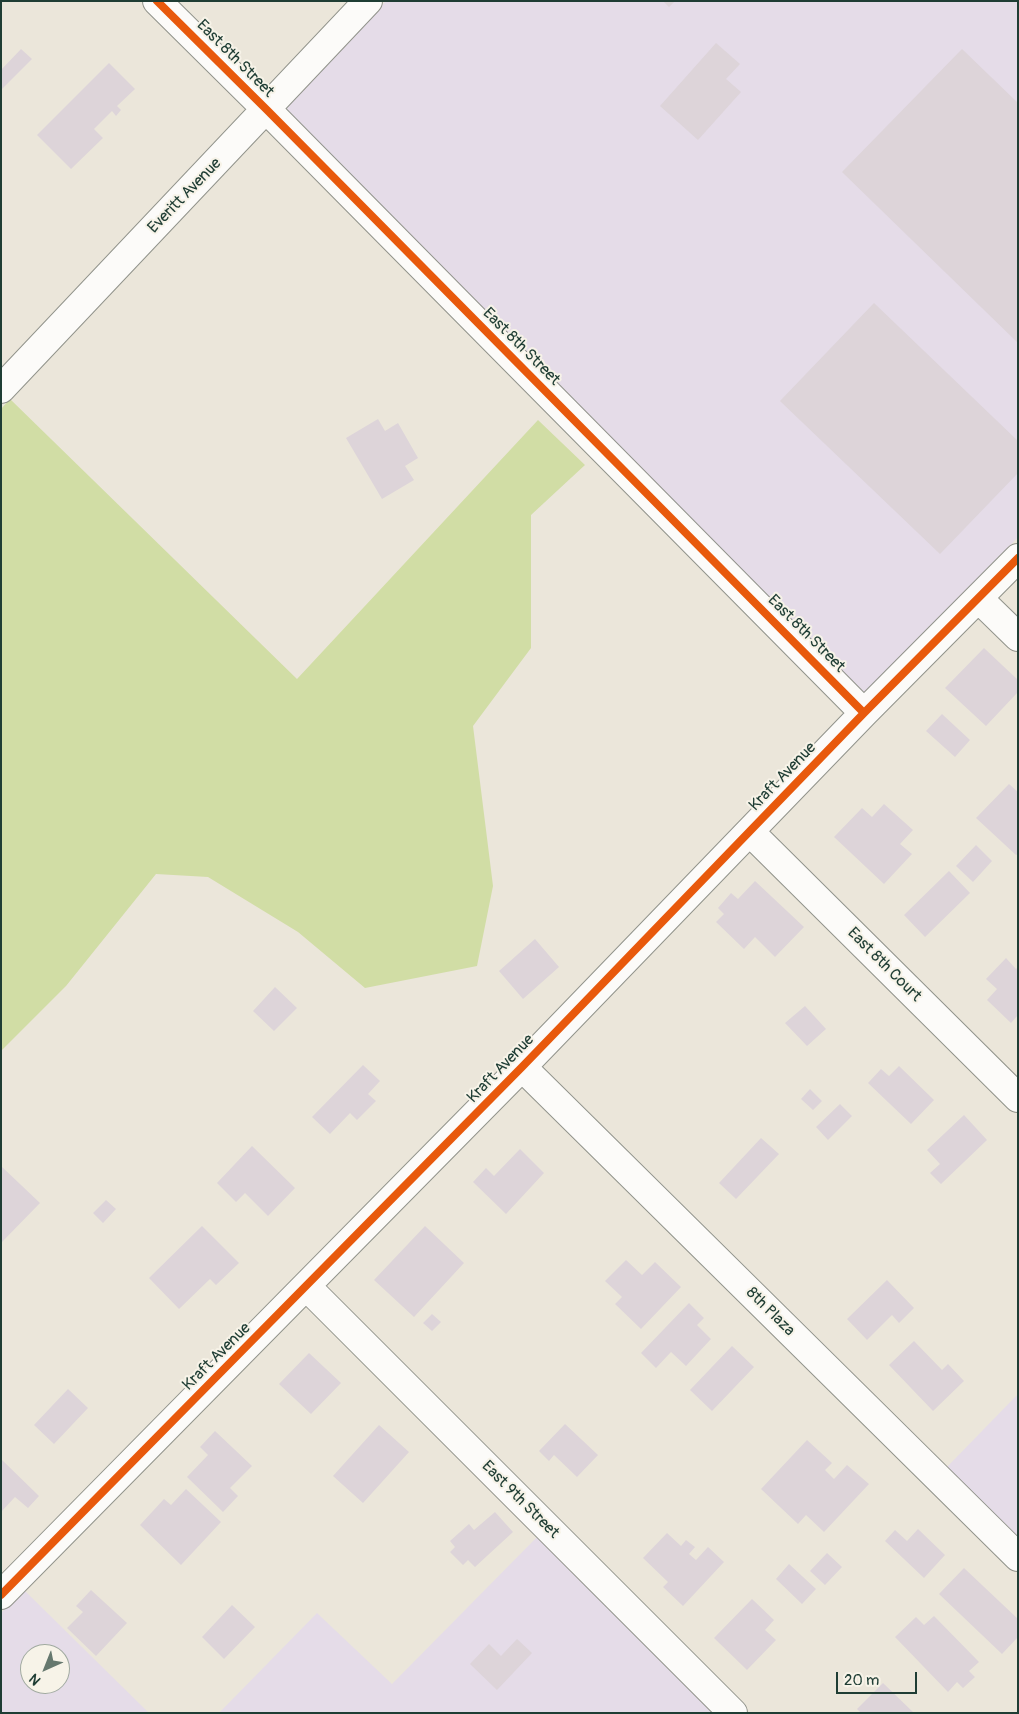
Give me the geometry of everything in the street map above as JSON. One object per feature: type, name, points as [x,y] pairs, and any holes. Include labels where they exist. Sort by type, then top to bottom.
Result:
[{"type":"street","name":"East 8th Street","points":[[157,1],[864,713]]},
{"type":"street","name":"Everitt Avenue","points":[[1,389],[267,110],[368,1]]},
{"type":"street","name":"Kraft Avenue","points":[[1,1595],[522,1067],[864,713],[1018,558]]},
{"type":"street","points":[[979,599],[1018,637]]},
{"type":"street","name":"East 8th Court","points":[[750,832],[1018,1098]]},
{"type":"street","name":"8th Plaza","points":[[522,1067],[1018,1557]]},
{"type":"street","name":"East 9th Street","points":[[306,1286],[733,1713]]},
{"type":"shaded area","points":[[386,1],[1018,1],[1018,537],[860,699],[280,115]]},
{"type":"shaded area","points":[[1018,1394],[1018,1538],[947,1467]]},
{"type":"shaded area","points":[[540,1534],[718,1713],[219,1713],[317,1613],[392,1684]]},
{"type":"shaded area","points":[[24,1590],[149,1713],[1,1713],[1,1613]]},
{"type":"green space","points":[[10,399],[297,679],[538,420],[585,465],[531,515],[531,648],[473,726],[493,886],[477,966],[365,988],[298,932],[208,877],[156,874],[66,986],[1,1051],[1,409]]},
{"type":"building","points":[[663,1],[675,1],[669,7]]},
{"type":"building","points":[[716,43],[740,64],[726,79],[741,92],[698,140],[660,106]]},
{"type":"building","points":[[21,49],[32,59],[1,90],[1,70]]},
{"type":"building","points":[[962,49],[1018,103],[1018,343],[842,172]]},
{"type":"building","points":[[109,63],[135,89],[117,106],[121,110],[116,116],[112,111],[94,129],[103,138],[71,169],[37,135]]},
{"type":"building","points":[[874,303],[1018,441],[1018,473],[940,554],[780,401]]},
{"type":"building","points":[[378,419],[385,431],[398,423],[418,458],[405,466],[414,480],[382,499],[346,438]]},
{"type":"building","points":[[984,648],[1018,680],[1018,692],[986,726],[945,688]]},
{"type":"building","points":[[942,714],[970,740],[955,757],[926,731]]},
{"type":"building","points":[[1009,784],[1018,792],[1018,854],[1016,855],[976,818]]},
{"type":"building","points":[[884,804],[913,830],[900,844],[912,854],[884,884],[834,837],[862,808],[872,817]]},
{"type":"building","points":[[976,845],[992,861],[973,882],[956,866]]},
{"type":"building","points":[[949,871],[970,893],[925,937],[904,915]]},
{"type":"building","points":[[755,881],[804,927],[775,957],[755,937],[744,949],[716,922],[724,914],[718,908],[731,893],[738,899]]},
{"type":"building","points":[[535,939],[559,967],[523,999],[499,971]]},
{"type":"building","points":[[1006,958],[1016,969],[1018,967],[1018,1015],[1011,1023],[987,1000],[997,989],[986,979]]},
{"type":"building","points":[[275,987],[297,1008],[274,1031],[253,1011]]},
{"type":"building","points":[[805,1006],[826,1029],[807,1046],[785,1023]]},
{"type":"building","points":[[363,1065],[380,1081],[368,1094],[376,1101],[357,1120],[350,1113],[330,1134],[312,1117]]},
{"type":"building","points":[[899,1066],[934,1100],[911,1124],[868,1083],[881,1069],[889,1076]]},
{"type":"building","points":[[810,1089],[822,1101],[813,1110],[801,1099]]},
{"type":"building","points":[[840,1104],[852,1116],[828,1140],[816,1127]]},
{"type":"building","points":[[964,1115],[987,1140],[941,1184],[930,1173],[940,1164],[927,1150]]},
{"type":"building","points":[[761,1138],[779,1154],[736,1199],[719,1183]]},
{"type":"building","points":[[252,1146],[295,1188],[268,1216],[245,1193],[236,1202],[217,1183]]},
{"type":"building","points":[[520,1149],[544,1173],[506,1214],[473,1182],[486,1168],[494,1176]]},
{"type":"building","points":[[1,1166],[40,1203],[2,1242],[1,1241]]},
{"type":"building","points":[[106,1200],[116,1209],[103,1223],[93,1213]]},
{"type":"building","points":[[202,1226],[239,1263],[216,1285],[210,1279],[179,1309],[149,1278]]},
{"type":"building","points":[[425,1226],[464,1263],[414,1317],[374,1280]]},
{"type":"building","points":[[626,1260],[642,1275],[655,1262],[681,1287],[641,1329],[615,1304],[622,1297],[605,1281]]},
{"type":"building","points":[[887,1280],[914,1308],[899,1323],[892,1315],[867,1340],[847,1319]]},
{"type":"building","points":[[689,1303],[704,1318],[697,1325],[711,1339],[686,1366],[671,1352],[656,1368],[641,1353]]},
{"type":"building","points":[[432,1314],[441,1322],[432,1331],[423,1323]]},
{"type":"building","points":[[914,1341],[942,1370],[948,1364],[964,1381],[933,1411],[889,1365]]},
{"type":"building","points":[[732,1346],[754,1367],[712,1411],[690,1390]]},
{"type":"building","points":[[309,1353],[341,1383],[311,1414],[279,1384]]},
{"type":"building","points":[[68,1389],[88,1408],[54,1444],[34,1425]]},
{"type":"building","points":[[565,1424],[598,1455],[577,1477],[554,1455],[549,1461],[539,1451]]},
{"type":"building","points":[[379,1425],[409,1452],[363,1503],[333,1476]]},
{"type":"building","points":[[215,1431],[252,1466],[230,1488],[238,1496],[223,1512],[187,1477],[208,1455],[200,1447]]},
{"type":"building","points":[[807,1440],[832,1463],[825,1470],[834,1479],[847,1465],[869,1484],[824,1532],[806,1515],[798,1524],[761,1489]]},
{"type":"building","points":[[1,1459],[39,1496],[28,1508],[15,1497],[1,1512]]},
{"type":"building","points":[[186,1489],[221,1522],[181,1565],[140,1525],[164,1499],[171,1505]]},
{"type":"building","points":[[495,1512],[513,1532],[475,1567],[468,1560],[463,1565],[450,1552],[455,1547],[450,1541],[469,1524],[474,1530]]},
{"type":"building","points":[[918,1529],[945,1555],[924,1578],[885,1541],[895,1530],[907,1541]]},
{"type":"building","points":[[667,1533],[681,1546],[686,1540],[695,1547],[689,1554],[696,1560],[708,1547],[724,1562],[683,1606],[663,1587],[668,1582],[643,1558]]},
{"type":"building","points":[[827,1553],[842,1567],[825,1585],[810,1571]]},
{"type":"building","points":[[789,1564],[816,1589],[802,1604],[776,1579]]},
{"type":"building","points":[[964,1568],[1018,1619],[1018,1637],[1002,1654],[939,1594]]},
{"type":"building","points":[[91,1590],[127,1623],[96,1656],[67,1628],[83,1612],[76,1606]]},
{"type":"building","points":[[752,1599],[774,1620],[765,1630],[776,1640],[747,1670],[714,1638]]},
{"type":"building","points":[[232,1605],[255,1627],[224,1659],[202,1637]]},
{"type":"building","points":[[934,1616],[979,1662],[969,1671],[975,1677],[963,1688],[957,1682],[948,1692],[895,1637],[916,1617],[924,1625]]},
{"type":"building","points":[[517,1639],[532,1653],[497,1690],[470,1664],[489,1644],[501,1656]]},
{"type":"building","points":[[883,1683],[914,1713],[861,1713],[857,1709]]},
{"type":"cycle path","points":[[157,1],[864,713]]},
{"type":"cycle path","points":[[1,1595],[522,1067],[864,713],[1018,558]]}]
